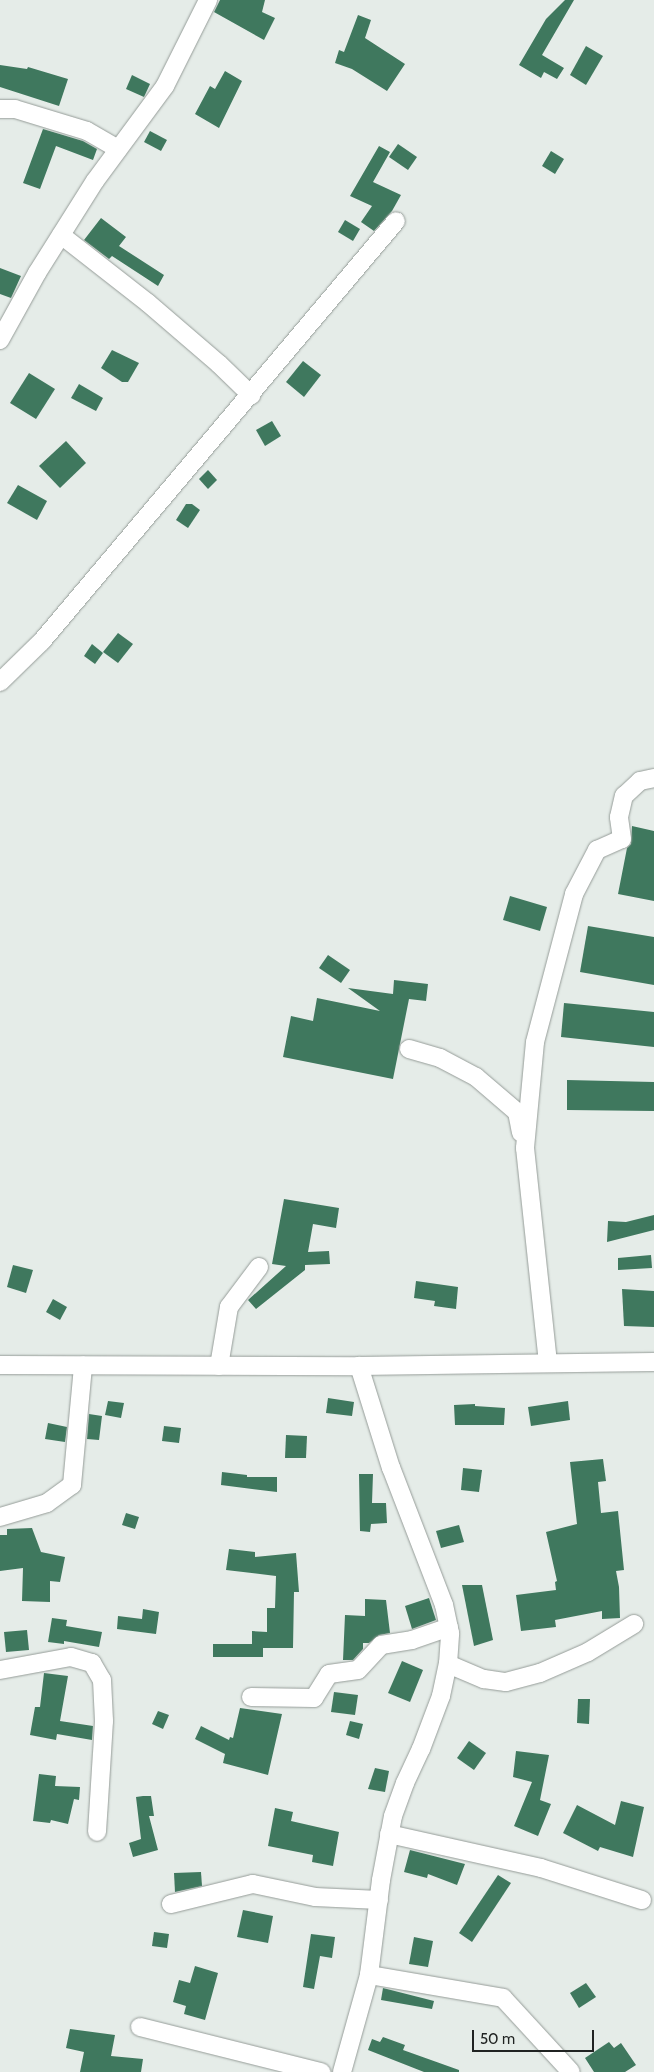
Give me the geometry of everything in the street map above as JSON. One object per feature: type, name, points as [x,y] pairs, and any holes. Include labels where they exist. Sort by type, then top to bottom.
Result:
[{"type":"street","points":[[0,340],[61,236],[118,150],[166,86],[208,0]]},
{"type":"street","points":[[0,109],[15,109],[87,131],[118,150]]},
{"type":"street","points":[[0,682],[42,641],[251,395],[396,220]]},
{"type":"street","points":[[61,236],[148,303],[219,364],[251,395]]},
{"type":"street","points":[[525,1148],[534,1042],[574,894],[597,850],[622,839],[619,817],[624,796],[640,781],[654,778]]},
{"type":"street","points":[[409,1049],[440,1058],[476,1077],[517,1112],[525,1148],[548,1363]]},
{"type":"street","points":[[219,1366],[229,1308],[259,1267]]},
{"type":"street","points":[[0,1366],[359,1366],[654,1362]]},
{"type":"street","points":[[0,1517],[47,1503],[72,1485],[83,1366]]},
{"type":"street","points":[[342,2072],[369,1975],[389,1834],[404,1783],[421,1749],[441,1696],[448,1664],[449,1627],[444,1605],[391,1468],[359,1366]]},
{"type":"street","points":[[448,1664],[484,1678],[506,1682],[540,1673],[588,1652],[634,1624]]},
{"type":"street","points":[[251,1697],[314,1698],[329,1674],[358,1670],[382,1646],[412,1640],[449,1627]]},
{"type":"street","points":[[0,1670],[71,1656],[92,1663],[102,1680],[104,1721],[97,1832]]},
{"type":"street","points":[[389,1834],[541,1868],[642,1900]]},
{"type":"street","points":[[172,1904],[254,1884],[315,1897],[379,1900]]},
{"type":"street","points":[[369,1975],[503,1998],[571,2072]]},
{"type":"street","points":[[140,2027],[321,2072]]},
{"type":"building","points":[[220,0],[265,0],[262,12],[275,18],[264,40],[214,12]]},
{"type":"building","points":[[565,0],[574,0],[542,55],[564,68],[557,79],[544,72],[541,78],[519,65],[546,19]]},
{"type":"building","points":[[358,15],[371,20],[365,38],[405,64],[387,91],[352,69],[335,63],[339,50],[344,52]]},
{"type":"building","points":[[586,46],[603,56],[586,85],[570,75]]},
{"type":"building","points":[[0,65],[27,69],[28,67],[68,79],[59,106],[0,87]]},
{"type":"building","points":[[225,71],[242,81],[219,128],[195,114],[210,86],[215,89]]},
{"type":"building","points":[[132,75],[150,84],[144,97],[126,89]]},
{"type":"building","points":[[43,129],[83,141],[97,149],[93,160],[56,146],[40,189],[23,183]]},
{"type":"building","points":[[150,131],[167,140],[161,151],[144,142]]},
{"type":"building","points":[[398,144],[417,157],[408,170],[389,157]]},
{"type":"building","points":[[379,146],[390,152],[373,182],[401,195],[392,211],[374,231],[361,222],[372,206],[350,196]]},
{"type":"building","points":[[551,151],[564,159],[555,174],[542,166]]},
{"type":"building","points":[[101,218],[126,237],[119,246],[164,275],[158,286],[112,256],[109,259],[84,240]]},
{"type":"building","points":[[345,220],[360,229],[353,241],[338,232]]},
{"type":"building","points":[[0,268],[21,276],[11,298],[0,294]]},
{"type":"building","points":[[112,350],[139,363],[128,382],[122,382],[101,368]]},
{"type":"building","points":[[303,361],[321,375],[304,397],[286,382]]},
{"type":"building","points":[[29,373],[55,389],[36,419],[10,403]]},
{"type":"building","points":[[79,384],[103,398],[96,411],[71,398]]},
{"type":"building","points":[[272,421],[281,436],[265,446],[256,430]]},
{"type":"building","points":[[66,441],[86,463],[60,488],[39,466]]},
{"type":"building","points":[[208,470],[217,480],[208,489],[199,479]]},
{"type":"building","points":[[18,485],[47,501],[37,520],[7,503]]},
{"type":"building","points":[[186,504],[192,504],[200,510],[188,528],[176,520]]},
{"type":"building","points":[[118,633],[133,644],[118,663],[103,652]]},
{"type":"building","points":[[92,644],[103,653],[95,664],[84,656]]},
{"type":"building","points":[[632,826],[654,831],[654,901],[618,894],[627,848],[631,844]]},
{"type":"building","points":[[510,896],[547,907],[540,931],[503,920]]},
{"type":"building","points":[[588,926],[654,937],[654,985],[580,972]]},
{"type":"building","points":[[328,955],[350,970],[341,983],[319,968]]},
{"type":"building","points":[[394,980],[428,984],[426,1001],[409,999],[393,1079],[283,1057],[291,1016],[313,1021],[317,998],[380,1011],[348,988],[393,994]]},
{"type":"building","points":[[564,1003],[654,1012],[654,1047],[561,1037]]},
{"type":"building","points":[[567,1080],[654,1082],[654,1111],[567,1110]]},
{"type":"building","points":[[284,1199],[339,1208],[336,1228],[313,1224],[308,1252],[329,1251],[330,1264],[305,1265],[305,1270],[256,1309],[248,1300],[286,1266],[272,1264]]},
{"type":"building","points":[[654,1215],[654,1230],[607,1242],[608,1221],[626,1222]]},
{"type":"building","points":[[651,1255],[652,1268],[618,1270],[618,1258]]},
{"type":"building","points":[[13,1265],[33,1270],[26,1293],[7,1287]]},
{"type":"building","points":[[416,1281],[458,1287],[456,1309],[434,1306],[435,1301],[414,1298]]},
{"type":"building","points":[[622,1289],[654,1291],[654,1327],[624,1326]]},
{"type":"building","points":[[53,1299],[67,1307],[60,1320],[46,1312]]},
{"type":"building","points":[[328,1398],[354,1402],[352,1416],[326,1413]]},
{"type":"building","points":[[108,1401],[124,1403],[121,1418],[105,1415]]},
{"type":"building","points":[[568,1401],[570,1420],[531,1426],[528,1407]]},
{"type":"building","points":[[475,1404],[475,1406],[505,1408],[504,1425],[455,1425],[454,1405]]},
{"type":"building","points":[[89,1414],[102,1416],[99,1440],[87,1439]]},
{"type":"building","points":[[48,1423],[67,1427],[65,1442],[45,1439]]},
{"type":"building","points":[[164,1426],[181,1428],[179,1443],[162,1441]]},
{"type":"building","points":[[286,1435],[307,1436],[306,1458],[285,1458]]},
{"type":"building","points":[[603,1459],[606,1481],[598,1482],[601,1513],[618,1511],[624,1570],[616,1571],[619,1587],[620,1618],[602,1619],[602,1611],[555,1620],[556,1627],[521,1631],[516,1595],[556,1590],[555,1582],[557,1581],[546,1532],[577,1524],[570,1462]]},
{"type":"building","points":[[463,1468],[482,1470],[479,1492],[461,1490]]},
{"type":"building","points":[[222,1472],[247,1475],[247,1477],[277,1477],[277,1492],[221,1485]]},
{"type":"building","points":[[359,1474],[373,1474],[372,1503],[386,1503],[387,1523],[371,1524],[370,1532],[360,1531]]},
{"type":"building","points":[[126,1513],[139,1517],[135,1529],[122,1525]]},
{"type":"building","points":[[459,1525],[464,1542],[441,1548],[436,1531]]},
{"type":"building","points":[[32,1528],[41,1552],[65,1557],[60,1582],[50,1581],[50,1602],[22,1601],[23,1568],[0,1571],[0,1535],[7,1535],[7,1529]]},
{"type":"building","points":[[229,1549],[255,1552],[255,1557],[296,1553],[299,1592],[294,1592],[293,1648],[263,1648],[263,1657],[213,1657],[213,1644],[252,1644],[252,1631],[267,1632],[267,1608],[275,1608],[276,1576],[226,1570]]},
{"type":"building","points":[[462,1585],[482,1585],[493,1640],[474,1646]]},
{"type":"building","points":[[429,1598],[436,1620],[412,1629],[405,1606]]},
{"type":"building","points":[[365,1599],[386,1600],[390,1633],[379,1635],[369,1643],[363,1643],[363,1649],[353,1660],[343,1660],[345,1615],[365,1616]]},
{"type":"building","points":[[143,1609],[159,1612],[156,1634],[117,1629],[118,1616],[142,1619]]},
{"type":"building","points":[[52,1618],[67,1620],[66,1626],[102,1632],[99,1647],[64,1641],[64,1644],[48,1642]]},
{"type":"building","points":[[27,1630],[29,1650],[6,1652],[4,1632]]},
{"type":"building","points":[[402,1661],[423,1670],[410,1702],[388,1693]]},
{"type":"building","points":[[44,1673],[68,1676],[60,1721],[93,1726],[92,1740],[57,1734],[56,1740],[30,1735],[35,1707],[40,1707]]},
{"type":"building","points":[[334,1692],[358,1695],[355,1715],[331,1712]]},
{"type":"building","points":[[578,1699],[590,1699],[589,1724],[577,1723]]},
{"type":"building","points":[[240,1708],[282,1714],[268,1775],[223,1763],[225,1754],[195,1739],[201,1726],[229,1740],[230,1737],[233,1738]]},
{"type":"building","points":[[158,1711],[169,1715],[163,1729],[152,1724]]},
{"type":"building","points":[[350,1721],[363,1724],[359,1739],[346,1735]]},
{"type":"building","points":[[469,1741],[486,1753],[474,1770],[457,1758]]},
{"type":"building","points":[[516,1751],[549,1755],[540,1800],[551,1804],[538,1836],[514,1826],[532,1782],[513,1777]]},
{"type":"building","points":[[375,1768],[389,1771],[385,1792],[368,1789]]},
{"type":"building","points":[[39,1774],[56,1776],[55,1786],[80,1787],[79,1800],[74,1799],[68,1824],[51,1820],[50,1823],[33,1821]]},
{"type":"building","points":[[151,1796],[154,1816],[149,1816],[158,1850],[133,1857],[129,1843],[141,1839],[136,1797]]},
{"type":"building","points":[[621,1801],[644,1807],[633,1857],[600,1847],[598,1851],[563,1833],[577,1805],[615,1825]]},
{"type":"building","points":[[275,1808],[293,1812],[291,1821],[339,1832],[333,1866],[312,1862],[313,1855],[268,1846]]},
{"type":"building","points":[[410,1850],[465,1864],[457,1885],[428,1874],[427,1878],[404,1872]]},
{"type":"building","points":[[201,1872],[202,1886],[175,1892],[174,1873]]},
{"type":"building","points":[[498,1875],[511,1883],[472,1942],[459,1933]]},
{"type":"building","points":[[243,1910],[273,1916],[268,1943],[237,1937]]},
{"type":"building","points":[[154,1932],[169,1934],[167,1948],[152,1946]]},
{"type":"building","points":[[311,1934],[335,1937],[332,1958],[320,1956],[314,1989],[303,1987]]},
{"type":"building","points":[[414,1937],[433,1941],[428,1967],[409,1964]]},
{"type":"building","points":[[195,1966],[218,1973],[205,2020],[184,2014],[186,2006],[173,2002],[179,1980],[190,1983]]},
{"type":"building","points":[[586,1983],[596,1997],[579,2008],[570,1993]]},
{"type":"building","points":[[383,1988],[434,2001],[432,2009],[381,2000]]},
{"type":"building","points":[[70,2029],[115,2035],[111,2056],[143,2059],[141,2072],[80,2072],[84,2052],[66,2048]]},
{"type":"building","points":[[383,2037],[405,2045],[403,2050],[459,2070],[459,2072],[424,2072],[368,2050],[372,2039],[380,2042]]},
{"type":"building","points":[[609,2042],[614,2048],[621,2043],[636,2065],[625,2072],[594,2072],[585,2058]]}]
